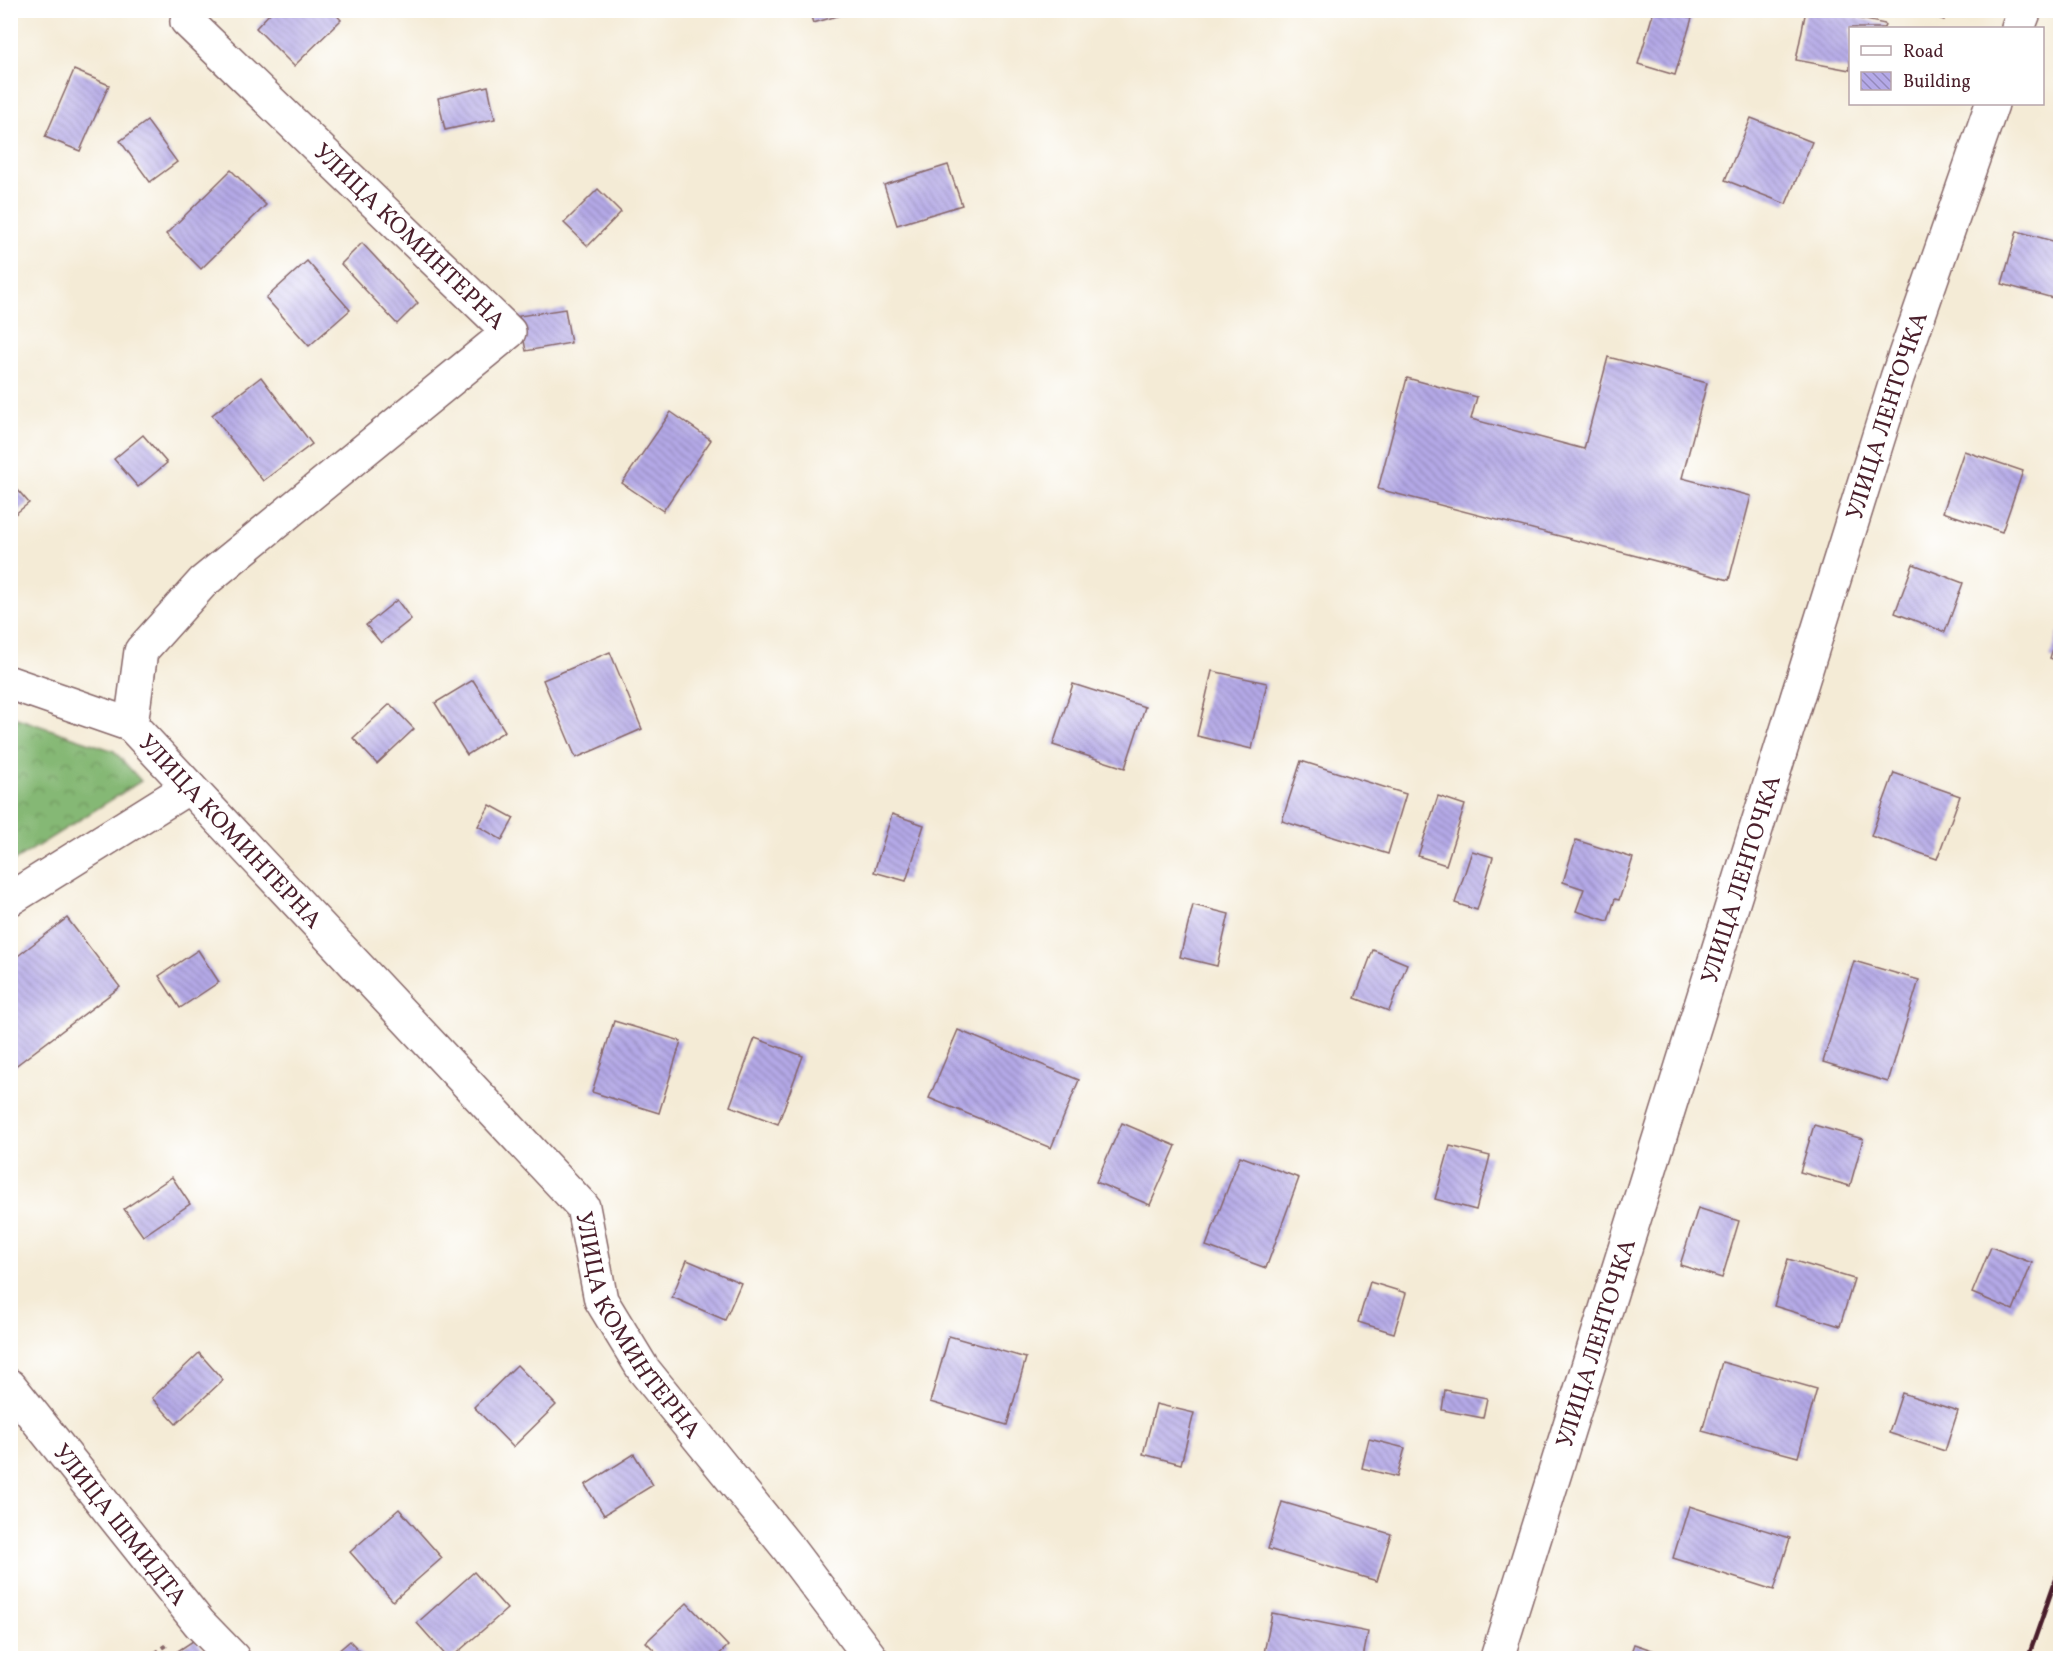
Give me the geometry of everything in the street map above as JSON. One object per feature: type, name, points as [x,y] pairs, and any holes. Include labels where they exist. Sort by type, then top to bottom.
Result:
[{"type":"street","name":"УЛИЦА КОМИНТЕРНА","points":[[190,10],[187,21],[509,332],[203,582],[141,651],[130,725],[583,1207],[601,1300],[643,1369],[788,1548],[871,1659]]},
{"type":"street","points":[[2019,27],[2025,10]]},
{"type":"street","name":"УЛИЦА ЛЕНТОЧКА","points":[[1497,1659],[1897,378],[1992,105]]},
{"type":"street","points":[[10,683],[130,725]]},
{"type":"street","points":[[10,898],[189,787]]},
{"type":"street","name":"УЛИЦА ШМИДТА","points":[[10,1386],[199,1623],[232,1659]]},
{"type":"green space","points":[[11,716],[114,751],[141,781],[11,863]]},
{"type":"building","points":[[273,10],[332,10],[341,20],[294,66],[256,28]]},
{"type":"building","points":[[809,10],[855,10],[855,11],[813,23]]},
{"type":"building","points":[[1654,10],[1665,10],[1692,18],[1675,75],[1638,64]]},
{"type":"building","points":[[1806,10],[1818,10],[1885,24],[1884,27],[1849,27],[1849,70],[1796,60]]},
{"type":"building","points":[[1914,10],[1946,10],[1944,20]]},
{"type":"building","points":[[74,70],[109,85],[80,151],[45,137]]},
{"type":"building","points":[[488,86],[495,119],[445,130],[438,98]]},
{"type":"building","points":[[1751,118],[1812,142],[1786,204],[1725,180]]},
{"type":"building","points":[[147,121],[177,162],[150,182],[120,141]]},
{"type":"building","points":[[948,165],[962,205],[897,225],[884,185]]},
{"type":"building","points":[[231,170],[266,205],[201,269],[166,234]]},
{"type":"building","points":[[598,189],[621,212],[588,246],[564,223]]},
{"type":"building","points":[[2017,231],[2060,243],[2060,300],[2002,284]]},
{"type":"building","points":[[362,243],[418,303],[397,324],[341,264]]},
{"type":"building","points":[[307,261],[350,310],[309,346],[266,298]]},
{"type":"building","points":[[565,309],[571,343],[526,351],[519,316]]},
{"type":"building","points":[[1608,357],[1707,383],[1682,478],[1751,496],[1729,580],[1378,489],[1407,378],[1477,397],[1471,419],[1584,449]]},
{"type":"building","points":[[261,377],[312,444],[263,481],[212,415]]},
{"type":"building","points":[[671,412],[711,440],[663,511],[622,483]]},
{"type":"building","points":[[143,435],[167,463],[138,487],[114,459]]},
{"type":"building","points":[[1964,451],[2023,471],[2002,532],[1943,512]]},
{"type":"building","points":[[10,481],[29,503],[10,518]]},
{"type":"building","points":[[1913,564],[1963,583],[1945,632],[1895,613]]},
{"type":"building","points":[[397,600],[411,619],[381,643],[366,625]]},
{"type":"building","points":[[2060,628],[2060,662],[2050,658]]},
{"type":"building","points":[[610,652],[642,729],[576,758],[543,680]]},
{"type":"building","points":[[1212,671],[1267,683],[1252,749],[1197,736]]},
{"type":"building","points":[[473,680],[505,731],[467,755],[435,703]]},
{"type":"building","points":[[1073,684],[1145,707],[1125,768],[1053,745]]},
{"type":"building","points":[[390,704],[414,729],[377,764],[353,738]]},
{"type":"building","points":[[1301,761],[1406,794],[1388,854],[1282,821]]},
{"type":"building","points":[[1894,773],[1960,796],[1937,859],[1871,836]]},
{"type":"building","points":[[1438,796],[1465,805],[1446,865],[1418,856]]},
{"type":"building","points":[[490,805],[514,818],[502,840],[478,826]]},
{"type":"building","points":[[892,814],[924,825],[906,881],[874,872]]},
{"type":"building","points":[[1576,840],[1633,858],[1619,900],[1615,899],[1608,921],[1576,911],[1584,889],[1563,882]]},
{"type":"building","points":[[1472,851],[1493,857],[1477,910],[1455,903]]},
{"type":"building","points":[[1193,905],[1229,914],[1217,966],[1180,957]]},
{"type":"building","points":[[67,918],[120,987],[10,1070],[10,962]]},
{"type":"building","points":[[198,950],[219,982],[180,1008],[159,976]]},
{"type":"building","points":[[1373,950],[1407,964],[1389,1011],[1355,998]]},
{"type":"building","points":[[1854,961],[1919,980],[1888,1082],[1823,1062]]},
{"type":"building","points":[[614,1021],[681,1041],[659,1113],[592,1092]]},
{"type":"building","points":[[958,1030],[1079,1080],[1051,1148],[929,1098]]},
{"type":"building","points":[[755,1038],[803,1056],[778,1124],[730,1106]]},
{"type":"building","points":[[1122,1123],[1176,1146],[1150,1205],[1096,1182]]},
{"type":"building","points":[[1814,1125],[1863,1139],[1850,1186],[1800,1172]]},
{"type":"building","points":[[1450,1146],[1490,1156],[1476,1210],[1435,1199]]},
{"type":"building","points":[[1240,1156],[1299,1178],[1266,1268],[1206,1246]]},
{"type":"building","points":[[172,1177],[190,1204],[143,1236],[124,1209]]},
{"type":"building","points":[[1698,1208],[1739,1221],[1722,1278],[1680,1265]]},
{"type":"building","points":[[1991,1247],[2032,1263],[2013,1310],[1972,1293]]},
{"type":"building","points":[[1788,1259],[1854,1279],[1840,1326],[1774,1306]]},
{"type":"building","points":[[687,1260],[741,1283],[725,1320],[672,1297]]},
{"type":"building","points":[[1370,1282],[1406,1293],[1394,1333],[1358,1322]]},
{"type":"building","points":[[949,1336],[1026,1358],[1007,1425],[930,1402]]},
{"type":"building","points":[[199,1353],[223,1380],[176,1424],[152,1398]]},
{"type":"building","points":[[1722,1362],[1817,1389],[1798,1457],[1702,1431]]},
{"type":"building","points":[[517,1365],[556,1405],[513,1447],[474,1407]]},
{"type":"building","points":[[1445,1390],[1487,1398],[1483,1418],[1442,1410]]},
{"type":"building","points":[[1902,1393],[1958,1411],[1945,1451],[1889,1433]]},
{"type":"building","points":[[1156,1404],[1194,1413],[1181,1464],[1143,1454]]},
{"type":"building","points":[[1369,1439],[1405,1448],[1397,1477],[1362,1468]]},
{"type":"building","points":[[634,1454],[653,1485],[604,1515],[585,1485]]},
{"type":"building","points":[[1282,1502],[1391,1534],[1377,1581],[1268,1549]]},
{"type":"building","points":[[1689,1506],[1790,1538],[1774,1590],[1673,1558]]},
{"type":"building","points":[[399,1509],[442,1558],[393,1601],[350,1552]]},
{"type":"building","points":[[474,1572],[507,1609],[451,1658],[448,1658],[417,1623]]},
{"type":"building","points":[[687,1603],[728,1646],[715,1658],[662,1658],[646,1642]]},
{"type":"building","points":[[1272,1613],[1368,1632],[1363,1658],[1263,1658]]},
{"type":"building","points":[[196,1639],[209,1658],[167,1658]]},
{"type":"building","points":[[350,1641],[366,1658],[330,1658]]},
{"type":"building","points":[[1634,1644],[1676,1658],[1629,1658]]},
{"type":"railway","points":[[2028,1658],[2060,1567]]}]
